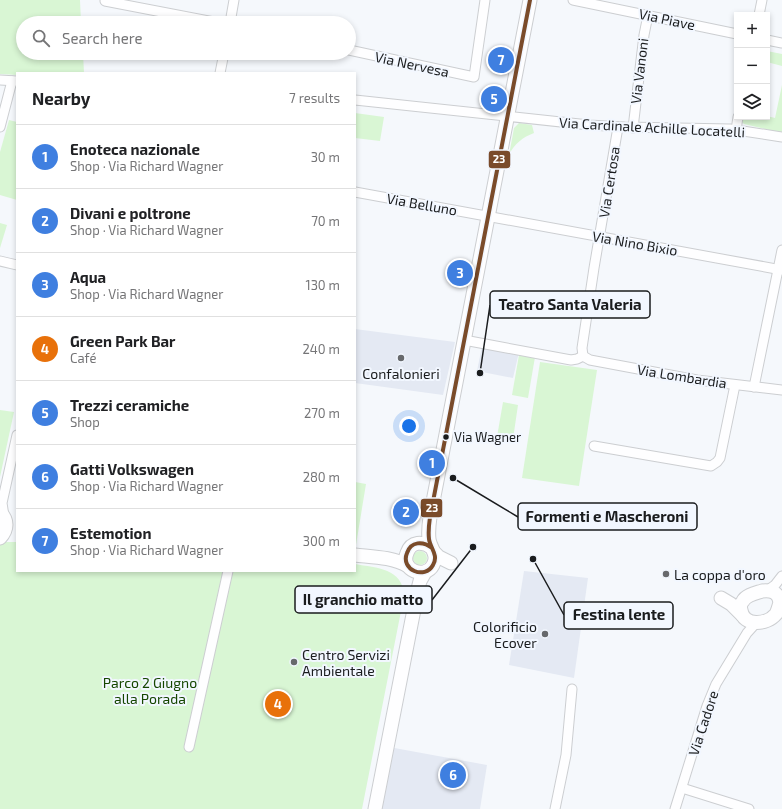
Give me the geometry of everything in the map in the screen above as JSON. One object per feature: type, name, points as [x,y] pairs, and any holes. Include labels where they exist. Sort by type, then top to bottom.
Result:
[{"type":"street","points":[[231,16],[234,0]]},
{"type":"street","name":"Via Nervesa","points":[[356,52],[474,77],[485,0]]},
{"type":"street","points":[[375,809],[420,581],[436,557],[429,541],[428,534],[430,517],[530,0]]},
{"type":"street","name":"Via Piave","points":[[573,0],[734,33]]},
{"type":"street","points":[[760,12],[762,0]]},
{"type":"street","points":[[105,1],[183,16]]},
{"type":"street","name":"Via Vanoni","points":[[633,128],[648,15]]},
{"type":"street","points":[[770,41],[782,43]]},
{"type":"street","points":[[220,72],[223,60]]},
{"type":"street","points":[[0,80],[15,81],[0,127]]},
{"type":"street","name":"Via Cardinale Achille Locatelli","points":[[356,100],[618,127],[700,128],[736,130],[782,136]]},
{"type":"street","points":[[736,130],[738,120]]},
{"type":"street","name":"Via Certosa","points":[[583,356],[583,335],[618,127]]},
{"type":"street","name":"Via Belluno","points":[[356,192],[488,216]]},
{"type":"street","name":"Via Nino Bixio","points":[[488,216],[780,270]]},
{"type":"street","points":[[754,387],[780,270],[782,250]]},
{"type":"street","points":[[0,261],[16,265]]},
{"type":"street","points":[[464,340],[571,360],[578,359],[583,356]]},
{"type":"street","name":"Via Lombardia","points":[[583,356],[590,360],[641,370],[735,385],[782,390]]},
{"type":"street","points":[[594,446],[711,466],[718,462],[720,458],[735,385]]},
{"type":"street","points":[[0,537],[6,529],[7,519],[2,503],[3,489],[16,439]]},
{"type":"street","points":[[418,590],[416,580],[406,557],[412,546],[424,533],[430,517]]},
{"type":"street","points":[[0,537],[16,532]]},
{"type":"street","points":[[382,558],[392,556],[412,546],[423,543],[433,550]]},
{"type":"street","points":[[356,556],[382,558],[400,562],[420,573],[429,569]]},
{"type":"street","points":[[189,747],[228,572]]},
{"type":"street","points":[[777,601],[762,591],[739,599],[721,598],[731,604],[747,619],[771,617],[777,601],[779,584],[782,576]]},
{"type":"street","points":[[747,597],[742,601],[740,607],[747,619]]},
{"type":"street","name":"Via Cadore","points":[[675,809],[711,696],[724,670],[741,642],[747,619]]},
{"type":"street","points":[[555,809],[566,755],[572,689]]},
{"type":"street","points":[[682,788],[749,809]]},
{"type":"shaded area","points":[[356,329],[455,342],[443,395],[356,383]]},
{"type":"shaded area","points":[[482,346],[519,352],[513,378],[477,371]]},
{"type":"shaded area","points":[[524,571],[588,578],[574,678],[509,665]]},
{"type":"shaded area","points":[[389,747],[487,765],[480,809],[378,809]]},
{"type":"green space","points":[[0,0],[80,0],[81,16],[16,16],[16,60],[83,60],[84,72],[16,72],[16,75],[0,74]]},
{"type":"green space","points":[[770,52],[782,54],[782,66],[770,63]]},
{"type":"green space","points":[[782,85],[782,133],[744,124],[742,122],[742,120],[770,120],[770,117],[775,118]]},
{"type":"green space","points":[[356,113],[384,117],[380,141],[356,138]]},
{"type":"green space","points":[[9,120],[16,122],[16,200],[0,195],[0,152]]},
{"type":"green space","points":[[519,123],[532,125],[534,133],[519,141],[513,147],[509,155],[514,128]]},
{"type":"green space","points":[[0,223],[7,225],[0,248]]},
{"type":"green space","points":[[519,355],[535,357],[528,398],[512,395]]},
{"type":"green space","points":[[540,362],[597,370],[579,486],[522,478]]},
{"type":"green space","points":[[503,402],[518,405],[513,439],[497,437]]},
{"type":"green space","points":[[0,410],[14,412],[0,477]]},
{"type":"green space","points":[[356,482],[366,484],[356,545]]},
{"type":"green space","name":"Parco 2 Giugno alla Porada","points":[[0,542],[16,542],[16,572],[356,572],[356,564],[380,568],[387,571],[399,580],[403,587],[404,596],[362,809],[0,809]]},
{"type":"green space","points":[[420,551],[425,553],[427,558],[425,563],[420,565],[415,563],[413,558],[415,553]]},
{"type":"transit line","name":"23","points":[[432,548],[421,543],[411,546],[407,553],[406,559],[410,568],[414,571],[425,572],[433,565],[435,561],[435,555],[429,539],[430,517],[530,0]]},
{"type":"place","name":"Estemotion","points":[[501,60]]},
{"type":"place","name":"Trezzi ceramiche","points":[[494,99]]},
{"type":"place","name":"Aqua","points":[[460,273]]},
{"type":"place","name":"Confalonieri","points":[[401,358]]},
{"type":"place","name":"Teatro Santa Valeria","points":[[480,373]]},
{"type":"place","name":"Via Wagner","points":[[446,437]]},
{"type":"place","name":"Enoteca nazionale","points":[[432,463]]},
{"type":"place","name":"Formenti e Mascheroni","points":[[453,478]]},
{"type":"place","name":"Divani e poltrone","points":[[406,512]]},
{"type":"place","name":"Il granchio matto","points":[[473,547]]},
{"type":"place","name":"Festina lente","points":[[533,559]]},
{"type":"place","name":"La coppa d'oro","points":[[666,574]]},
{"type":"place","name":"Colorificio Ecover","points":[[545,634]]},
{"type":"place","name":"Centro Servizi Ambientale","points":[[294,662]]},
{"type":"place","name":"Green Park Bar","points":[[278,704]]},
{"type":"place","name":"Gatti Volkswagen","points":[[453,775]]}]
